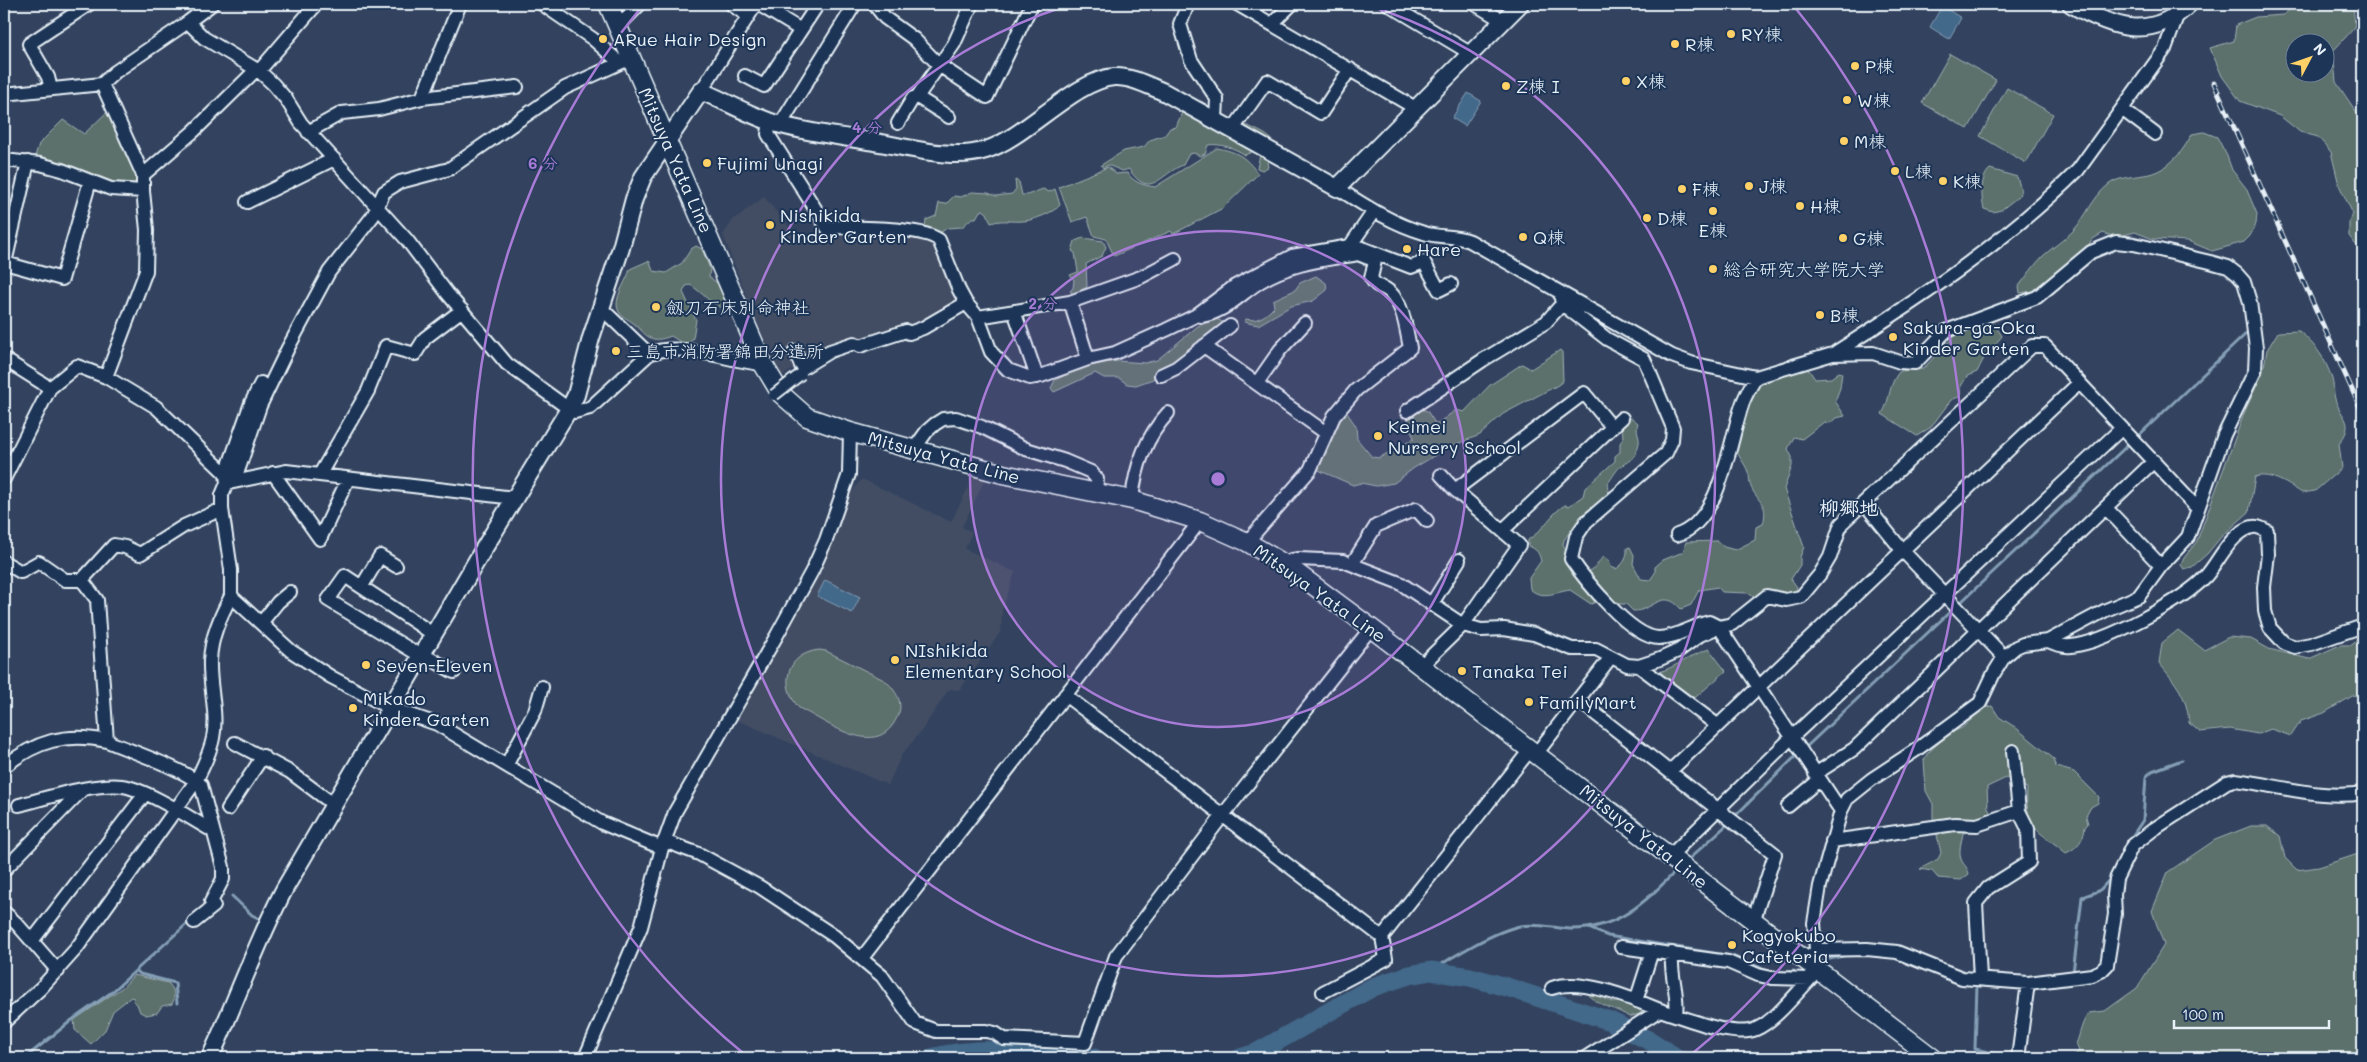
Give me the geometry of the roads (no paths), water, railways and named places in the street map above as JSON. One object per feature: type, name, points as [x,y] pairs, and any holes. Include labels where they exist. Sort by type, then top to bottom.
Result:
[{"type":"main road","name":"Mitsuya Yata Line","points":[[608,4],[618,26],[625,61],[667,138],[763,364],[781,394],[806,417],[850,432],[1003,474],[1132,500],[1200,521],[1247,542],[1286,565],[1422,665],[1753,922],[1934,1058]]},
{"type":"street","points":[[51,89],[48,78],[30,44],[89,4]]},
{"type":"street","points":[[4,94],[102,84],[115,72],[212,4]]},
{"type":"street","points":[[422,98],[460,4]]},
{"type":"street","points":[[542,4],[625,61]]},
{"type":"street","points":[[618,26],[640,4]]},
{"type":"street","points":[[731,4],[748,16]]},
{"type":"street","points":[[210,1058],[273,912],[333,804],[433,634],[514,498],[570,409],[622,248],[634,199],[642,176],[701,91],[757,4],[802,30]]},
{"type":"street","points":[[745,76],[764,86],[818,4]]},
{"type":"street","points":[[855,4],[768,134],[828,229],[838,227],[919,232],[934,236],[943,246],[951,270],[966,303],[978,317],[991,352],[1008,370],[1021,376],[1037,377],[1088,359],[1115,354],[1195,316],[1235,286],[1292,256],[1350,246],[1362,248],[1412,267],[1424,262],[1439,290],[1451,284]]},
{"type":"street","points":[[874,4],[885,18],[914,39],[940,65],[987,97],[1032,4]]},
{"type":"street","points":[[898,123],[913,98],[917,98],[954,44],[972,4]]},
{"type":"street","points":[[1188,4],[1180,24],[1191,60],[1216,99],[1216,120]]},
{"type":"street","points":[[1237,4],[1417,109]]},
{"type":"street","points":[[1272,24],[1292,4]]},
{"type":"street","points":[[1388,4],[1470,53]]},
{"type":"street","points":[[1475,4],[1503,21]]},
{"type":"street","points":[[1337,188],[1520,4]]},
{"type":"street","points":[[2072,4],[2108,23],[2129,28],[2162,24],[2183,8]]},
{"type":"street","points":[[143,175],[194,131],[257,71],[314,7]]},
{"type":"street","points":[[1833,354],[1946,280],[2007,234],[2078,170],[2123,110],[2165,49],[2183,8]]},
{"type":"street","points":[[188,22],[204,38],[257,71],[286,99],[308,132],[407,240],[507,364],[575,412],[590,408],[649,354],[664,349],[694,352],[763,364]]},
{"type":"street","points":[[4,1022],[58,971],[76,950],[175,811],[208,758],[214,737],[215,724],[210,662],[217,624],[231,596],[231,570],[222,509],[222,495],[260,406],[288,348],[329,272],[369,222],[384,192],[390,186],[449,169],[565,88],[625,61]]},
{"type":"street","points":[[1233,129],[1267,81],[1321,113],[1350,69]]},
{"type":"street","points":[[701,91],[775,123],[798,130],[941,152],[967,153],[986,150],[1005,141],[1079,91],[1101,80],[1115,77],[1135,80],[1164,92],[1233,129],[1374,211],[1425,234],[1460,237],[1470,241],[1561,298],[1672,356],[1692,363],[1756,377],[1833,354],[1873,353],[1900,362],[1915,363],[1946,331],[2037,298],[2091,252],[2116,242],[2134,244],[2228,268],[2244,282],[2250,302],[2254,329],[2255,372],[2224,435],[2188,537],[2161,566],[2139,596],[2106,610],[2048,641],[2023,644],[2016,647],[2004,657],[1980,703],[1916,750],[1851,794],[1840,811],[1816,909],[1812,966],[1782,1008],[1755,1030],[1734,1031],[1585,986],[1568,984],[1552,988]]},
{"type":"street","points":[[102,84],[143,175],[147,230],[146,271],[106,377]]},
{"type":"street","points":[[308,132],[342,113],[379,109],[422,98],[517,87]]},
{"type":"street","points":[[917,98],[949,117]]},
{"type":"street","points":[[2123,110],[2155,134]]},
{"type":"street","points":[[247,202],[334,159]]},
{"type":"street","points":[[4,160],[28,162],[62,170],[111,189],[143,191]]},
{"type":"street","points":[[28,162],[5,263],[62,279],[90,181]]},
{"type":"street","points":[[1350,246],[1374,211]]},
{"type":"street","points":[[1195,316],[1203,317],[1225,307],[1261,281],[1295,265],[1358,254],[1375,261],[1395,265],[1402,264]]},
{"type":"street","points":[[978,317],[1070,302],[1141,277],[1175,259]]},
{"type":"street","points":[[1247,542],[1310,470],[1334,416],[1356,390],[1410,348],[1401,310],[1389,291],[1375,285],[1371,278],[1375,261]]},
{"type":"street","points":[[1407,411],[1483,360],[1546,322],[1561,298]]},
{"type":"street","points":[[1561,298],[1607,339],[1644,360],[1673,428],[1672,440],[1666,453],[1586,522],[1576,537],[1571,559],[1605,601],[1646,635],[1657,638],[1674,635],[1709,622],[1719,626],[1840,811]]},
{"type":"street","points":[[1070,302],[1088,359]]},
{"type":"street","points":[[795,351],[802,368],[830,351],[854,344],[860,346],[906,331],[908,333],[923,328],[966,303]]},
{"type":"street","points":[[602,308],[649,354]]},
{"type":"street","points":[[320,474],[368,392],[386,346],[415,354],[425,338],[462,310]]},
{"type":"street","points":[[1014,311],[1037,377]]},
{"type":"street","points":[[1258,383],[1280,350],[1305,323]]},
{"type":"street","points":[[1161,375],[1176,368],[1230,326]]},
{"type":"street","points":[[1204,346],[1326,433]]},
{"type":"street","points":[[1286,565],[1292,560],[1299,559],[1331,559],[1352,564],[1400,583],[1463,625],[1481,630],[1504,629],[1534,634],[1572,649],[1596,649],[1627,666],[1639,666],[1678,651],[1719,626],[1732,624],[1767,596],[1786,600],[1801,597],[1820,574],[1830,557],[1841,524],[2032,346],[2045,346],[2197,508]]},
{"type":"street","points":[[4,360],[50,388]]},
{"type":"street","points":[[4,478],[50,388],[77,366],[106,377],[156,407],[229,479]]},
{"type":"street","points":[[774,395],[801,374]]},
{"type":"street","points":[[1678,535],[1690,531],[1707,512],[1729,453],[1742,404],[1756,377]]},
{"type":"street","points":[[1670,771],[2079,382]]},
{"type":"street","points":[[229,479],[251,403],[261,383]]},
{"type":"street","points":[[1455,490],[1584,393],[1612,426]]},
{"type":"street","points":[[1132,500],[1134,476],[1144,448],[1160,421],[1168,413]]},
{"type":"street","points":[[914,449],[927,431],[935,424],[943,419],[956,418],[982,427],[1026,449],[1065,461],[1091,472],[1096,479],[1096,492]]},
{"type":"street","points":[[1503,530],[1622,418]]},
{"type":"street","points":[[1670,856],[1791,738],[1948,597],[2122,428]]},
{"type":"street","points":[[585,1058],[641,927],[663,845],[680,802],[778,636],[812,571],[847,480],[851,462],[850,432]]},
{"type":"street","points":[[1788,806],[1817,777],[1854,748],[1980,630],[2154,461]]},
{"type":"street","points":[[229,479],[286,471],[514,498]]},
{"type":"street","points":[[272,473],[320,539],[348,478]]},
{"type":"street","points":[[1422,665],[1463,625],[1519,545],[1455,490],[1441,475]]},
{"type":"street","points":[[1864,503],[1902,550],[2004,657]]},
{"type":"street","points":[[2106,508],[2161,566]]},
{"type":"street","points":[[4,562],[21,572],[39,562],[65,580],[82,580],[114,545],[125,547],[140,554],[184,526],[222,509]]},
{"type":"street","points":[[1352,564],[1376,526],[1416,509],[1427,522]]},
{"type":"street","points":[[862,958],[1200,521]]},
{"type":"street","points":[[2048,641],[2070,647],[2097,640],[2155,612],[2182,596],[2205,577],[2231,540],[2250,528],[2258,527],[2267,531],[2268,554],[2264,587],[2266,611],[2270,628],[2284,643],[2295,647],[2311,644],[2363,626]]},
{"type":"street","points":[[362,586],[380,556],[396,566]]},
{"type":"street","points":[[1431,605],[1459,560]]},
{"type":"street","points":[[433,634],[345,576],[328,600],[454,672]]},
{"type":"street","points":[[82,580],[97,600],[107,741]]},
{"type":"street","points":[[261,623],[278,602],[290,592]]},
{"type":"street","points":[[231,596],[293,652],[331,677],[390,708],[437,724],[508,764],[525,778],[602,823],[663,845],[699,854],[775,896],[834,936],[862,958],[882,976],[908,1015],[915,1022],[926,1028],[936,1031],[986,1031],[995,1033],[1004,1039],[1085,1043],[1116,956],[1223,815],[1371,628]]},
{"type":"street","points":[[1382,938],[1533,752],[1579,701],[1611,657]]},
{"type":"street","points":[[1639,666],[1717,725]]},
{"type":"street","points":[[508,764],[535,711],[542,687]]},
{"type":"street","points":[[1065,694],[1382,938],[1386,959],[1323,992]]},
{"type":"street","points":[[1579,701],[1775,854],[1753,922]]},
{"type":"street","points":[[4,767],[30,748],[49,740],[89,739],[107,741],[196,780],[201,785],[223,867],[223,879],[211,902],[214,906],[194,922]]},
{"type":"street","points":[[235,743],[263,756],[290,772],[333,804]]},
{"type":"street","points":[[1980,978],[1976,903],[1988,888],[2029,862],[2028,828],[2019,811],[2013,751]]},
{"type":"street","points":[[228,809],[263,756]]},
{"type":"street","points":[[1621,947],[1728,962],[1758,975],[1772,978],[1867,949],[1897,952],[1952,976],[2028,983],[2092,975],[2101,971],[2107,965],[2115,914],[2114,894],[2116,879],[2132,846],[2154,828],[2227,782],[2242,781],[2340,794],[2363,793]]},
{"type":"street","points":[[19,805],[82,790],[116,785],[145,794],[213,831]]},
{"type":"street","points":[[4,870],[82,790]]},
{"type":"street","points":[[32,941],[145,794]]},
{"type":"street","points":[[1832,841],[1955,824],[1978,825],[2019,811]]},
{"type":"street","points":[[4,912],[58,971]]},
{"type":"street","points":[[1636,1001],[1652,951]]},
{"type":"street","points":[[1672,953],[1671,975],[1677,999],[1676,1015]]},
{"type":"street","points":[[2018,1058],[2028,983]]},
{"type":"street","points":[[1585,1058],[1660,1010]]},
{"type":"waterway","points":[[2136,438],[2249,331]]},
{"type":"waterway","points":[[1959,604],[2131,442]]},
{"type":"waterway","points":[[1804,749],[1954,608]]},
{"type":"waterway","points":[[1734,817],[1799,753]]},
{"type":"waterway","points":[[2129,841],[2143,820],[2146,777],[2152,771],[2182,760]]},
{"type":"waterway","points":[[1690,858],[1730,822]]},
{"type":"waterway","points":[[2115,868],[2125,846]]},
{"type":"waterway","points":[[1431,971],[1474,945],[1499,933],[1520,926],[1532,925],[1570,929],[1587,928],[1616,920],[1641,904],[1675,872]]},
{"type":"waterway","points":[[2073,973],[2082,897],[2099,891],[2111,878]]},
{"type":"waterway","points":[[232,896],[252,915],[262,920]]},
{"type":"waterway","points":[[25,1058],[72,1020],[112,992],[190,921]]},
{"type":"waterway","points":[[1589,928],[1608,936],[1732,956],[1768,971]]},
{"type":"waterway","points":[[1830,959],[1847,955]]},
{"type":"waterway","points":[[136,970],[140,974],[175,983],[177,1003]]},
{"type":"waterway","points":[[1240,1058],[1256,1053],[1373,987],[1409,975],[1431,971],[1470,977],[1510,988],[1610,1021],[1652,1042],[1677,1058]]},
{"type":"waterway","points":[[1782,973],[1794,971]]},
{"type":"waterway","points":[[1939,975],[1956,982]]},
{"type":"waterway","points":[[1977,984],[1975,1049],[2015,1058]]},
{"type":"waterway","points":[[931,1058],[971,1051],[1033,1052],[1094,1058]]},
{"type":"railway","points":[[2214,83],[2363,414]]},
{"type":"place","name":"RY棟","points":[[1731,34]]},
{"type":"place","name":"ARue Hair Design","points":[[603,39]]},
{"type":"place","name":"R棟","points":[[1675,44]]},
{"type":"place","name":"P棟","points":[[1855,66]]},
{"type":"place","name":"X棟","points":[[1626,81]]},
{"type":"place","name":"Z棟 I","points":[[1506,86]]},
{"type":"place","name":"W棟","points":[[1847,100]]},
{"type":"place","name":"M棟","points":[[1844,141]]},
{"type":"place","name":"Fujimi Unagi","points":[[707,163]]},
{"type":"place","name":"L棟","points":[[1895,171]]},
{"type":"place","name":"K棟","points":[[1943,181]]},
{"type":"place","name":"J棟","points":[[1749,186]]},
{"type":"place","name":"F棟","points":[[1682,189]]},
{"type":"place","name":"H棟","points":[[1800,206]]},
{"type":"place","name":"E棟","points":[[1713,211]]},
{"type":"place","name":"D棟","points":[[1647,218]]},
{"type":"place","name":"Nishikida Kinder Garten","points":[[770,225]]},
{"type":"place","name":"Q棟","points":[[1523,237]]},
{"type":"place","name":"G棟","points":[[1843,238]]},
{"type":"place","name":"Hare","points":[[1407,249]]},
{"type":"place","name":"総合研究大学院大学","points":[[1713,269]]},
{"type":"place","name":"劔刀石床別命神社","points":[[656,307]]},
{"type":"place","name":"B棟","points":[[1820,315]]},
{"type":"place","name":"Sakura-ga-Oka Kinder Garten","points":[[1893,337]]},
{"type":"place","name":"三島市消防署錦田分遣所","points":[[616,351]]},
{"type":"place","name":"Keimei Nursery School","points":[[1378,436]]},
{"type":"place","name":"NIshikida Elementary School","points":[[895,660]]},
{"type":"place","name":"Seven-Eleven","points":[[366,665]]},
{"type":"place","name":"Tanaka Tei","points":[[1462,671]]},
{"type":"place","name":"FamilyMart","points":[[1529,702]]},
{"type":"place","name":"Mikado Kinder Garten","points":[[353,708]]},
{"type":"place","name":"Kogyokubo Cafeteria","points":[[1732,945]]},
{"type":"district","name":"柳郷地","points":[[1849,507]]}]
